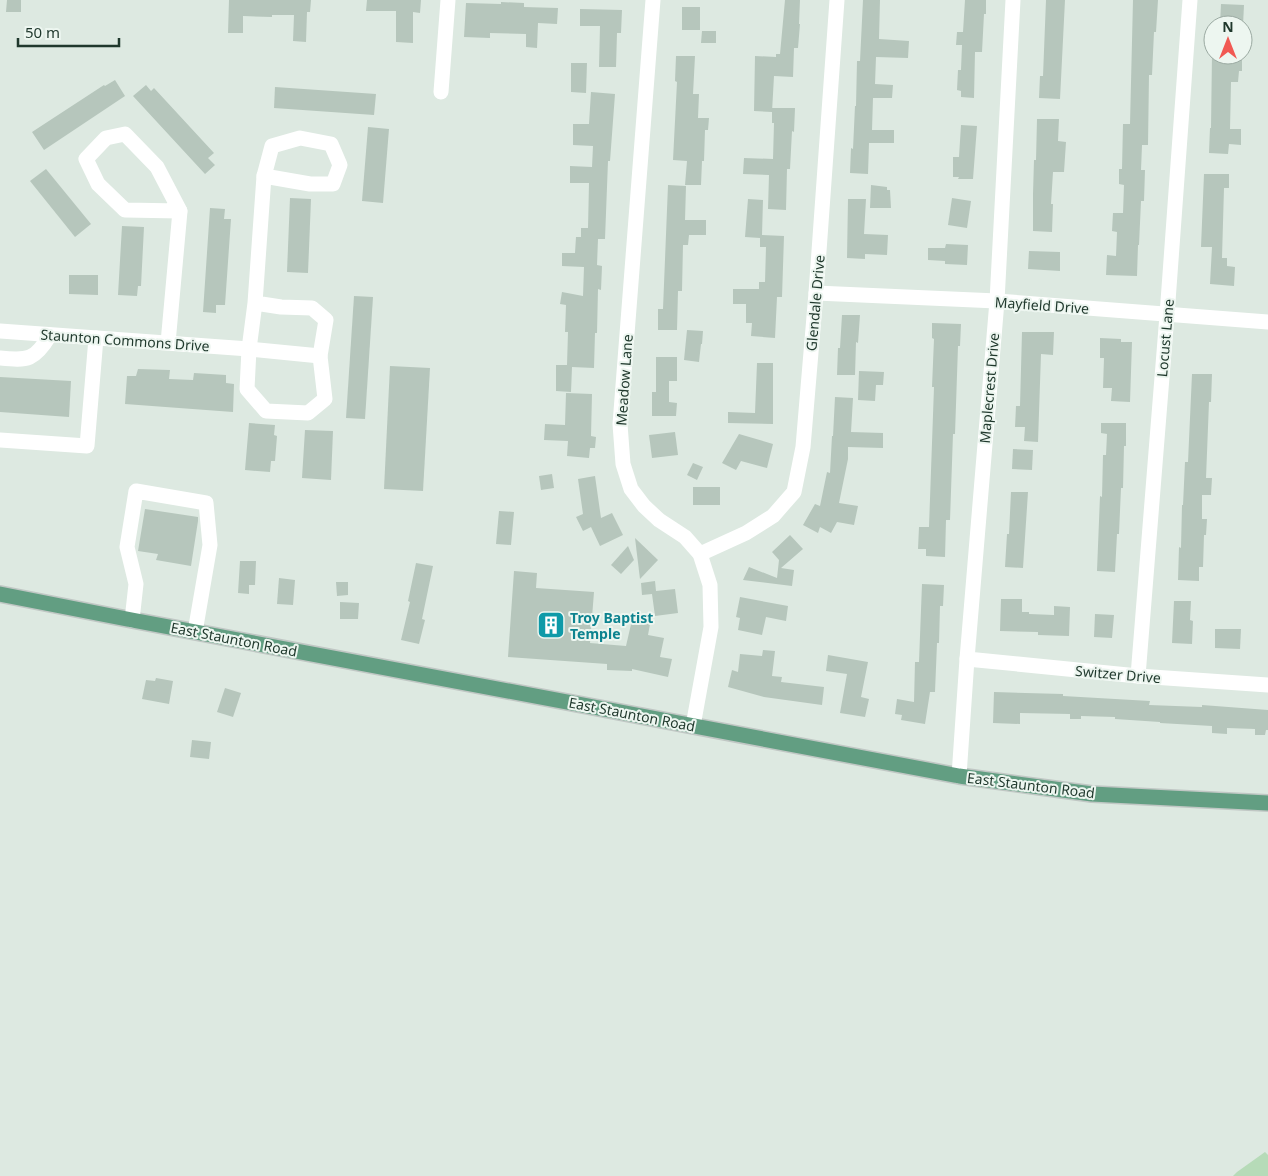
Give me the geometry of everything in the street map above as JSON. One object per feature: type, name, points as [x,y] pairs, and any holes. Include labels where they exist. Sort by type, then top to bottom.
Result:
[{"type":"main road","name":"East Staunton Road","points":[[0,594],[959,776],[1092,794],[1268,803]]},
{"type":"street","points":[[441,92],[448,0]]},
{"type":"street","name":"Meadow Lane","points":[[653,0],[620,424],[623,464],[631,489],[644,506],[659,520],[685,537],[700,554],[710,585],[711,627],[693,726]]},
{"type":"street","name":"Glendale Drive","points":[[700,554],[746,533],[773,516],[794,492],[803,447],[837,0]]},
{"type":"street","name":"Maplecrest Drive","points":[[959,776],[996,301],[1013,0]]},
{"type":"street","name":"Locust Lane","points":[[1138,676],[1190,0]]},
{"type":"street","points":[[168,343],[180,211],[157,167],[125,134],[106,138],[86,159],[98,184],[125,210],[180,211]]},
{"type":"street","points":[[255,303],[280,307],[312,308],[326,320],[320,356],[325,399],[308,413],[266,411],[247,389],[264,176],[272,146],[300,138],[331,144],[340,165],[333,184],[310,184],[264,176]]},
{"type":"street","name":"Mayfield Drive","points":[[816,293],[996,301],[1268,322]]},
{"type":"street","name":"Staunton Commons Drive","points":[[0,331],[320,356]]},
{"type":"street","points":[[0,358],[18,360],[28,358],[39,352],[50,335]]},
{"type":"street","points":[[0,440],[87,446],[96,338]]},
{"type":"street","points":[[132,620],[136,584],[127,548],[136,491],[206,503],[210,544],[195,632]]},
{"type":"street","name":"Switzer Drive","points":[[968,659],[1138,676],[1268,685]]},
{"type":"green space","points":[[1265,1152],[1268,1155],[1268,1176],[1233,1176],[1237,1172]]},
{"type":"building","points":[[7,0],[21,0],[21,12],[6,12]]},
{"type":"building","points":[[229,0],[311,0],[310,12],[307,12],[306,42],[293,41],[294,15],[272,15],[272,17],[243,16],[243,33],[228,33]]},
{"type":"building","points":[[367,0],[421,0],[420,13],[413,12],[413,43],[396,42],[396,11],[366,11]]},
{"type":"building","points":[[785,0],[800,0],[798,48],[794,48],[793,77],[774,76],[772,112],[754,111],[755,56],[776,57],[776,54],[780,54]]},
{"type":"building","points":[[863,0],[880,0],[879,39],[909,41],[908,58],[876,57],[875,84],[893,85],[892,98],[873,98],[872,130],[894,130],[894,143],[869,143],[868,174],[850,173],[856,106],[857,61],[860,61]]},
{"type":"building","points":[[965,0],[986,0],[982,52],[975,52],[974,98],[961,97],[961,91],[957,90],[958,70],[961,70],[962,45],[956,45],[957,32],[963,32]]},
{"type":"building","points":[[1046,0],[1065,0],[1060,99],[1039,98],[1040,76],[1043,76]]},
{"type":"building","points":[[1133,0],[1158,0],[1152,75],[1149,75],[1148,145],[1142,145],[1141,170],[1145,170],[1144,201],[1141,201],[1137,276],[1106,275],[1107,255],[1116,256],[1117,232],[1112,231],[1113,213],[1123,213],[1124,185],[1119,184],[1119,169],[1122,169],[1123,124],[1130,124]]},
{"type":"building","points":[[501,2],[524,3],[524,7],[558,8],[557,24],[538,23],[537,48],[526,47],[526,34],[490,33],[490,38],[464,37],[466,3],[501,4]]},
{"type":"building","points":[[1221,4],[1244,5],[1244,15],[1220,15]]},
{"type":"building","points":[[682,7],[700,7],[700,30],[682,30]]},
{"type":"building","points":[[580,9],[622,10],[621,33],[617,33],[616,67],[599,67],[600,26],[580,26]]},
{"type":"building","points":[[702,31],[716,31],[716,43],[701,43]]},
{"type":"building","points":[[676,56],[695,56],[693,94],[699,94],[698,118],[709,118],[708,130],[705,130],[701,185],[685,185],[687,161],[673,160],[677,82],[675,81]]},
{"type":"building","points":[[571,63],[587,63],[586,93],[571,92]]},
{"type":"building","points":[[1212,65],[1242,65],[1242,71],[1239,71],[1238,82],[1231,82],[1230,129],[1241,129],[1241,145],[1229,144],[1228,154],[1209,153]]},
{"type":"building","points":[[115,80],[125,96],[44,150],[32,132],[104,85]]},
{"type":"building","points":[[146,85],[151,91],[154,88],[214,153],[208,158],[215,165],[205,174],[133,96]]},
{"type":"building","points":[[275,87],[376,94],[374,115],[274,108]]},
{"type":"building","points":[[591,92],[615,94],[610,161],[608,161],[605,239],[598,239],[597,265],[602,266],[601,290],[598,289],[594,368],[572,367],[571,392],[556,391],[556,365],[567,365],[568,332],[565,332],[566,305],[560,304],[562,292],[583,296],[584,267],[562,266],[562,253],[575,253],[576,237],[581,237],[581,228],[588,228],[589,183],[570,183],[570,166],[592,167],[593,146],[573,145],[573,124],[589,124]]},
{"type":"building","points":[[772,108],[795,108],[790,169],[787,169],[786,210],[768,209],[769,175],[743,174],[744,158],[773,159],[774,123],[772,123]]},
{"type":"building","points":[[1037,119],[1059,119],[1058,141],[1066,142],[1064,172],[1053,172],[1052,232],[1033,231],[1034,160],[1036,160]]},
{"type":"building","points":[[961,125],[977,126],[973,179],[953,177],[953,157],[959,157]]},
{"type":"building","points":[[368,127],[389,129],[383,203],[362,201]]},
{"type":"building","points":[[46,169],[91,224],[75,237],[30,181]]},
{"type":"building","points":[[1204,174],[1229,174],[1229,188],[1224,188],[1222,258],[1227,258],[1227,266],[1235,267],[1234,286],[1210,284],[1212,247],[1201,247]]},
{"type":"building","points":[[668,185],[686,186],[685,220],[706,220],[706,235],[689,235],[688,245],[683,245],[682,291],[678,291],[677,330],[658,330],[658,309],[663,309]]},
{"type":"building","points":[[871,185],[887,187],[887,190],[890,190],[891,208],[870,208]]},
{"type":"building","points":[[290,198],[311,199],[308,273],[287,272]]},
{"type":"building","points":[[952,198],[971,201],[967,228],[948,225]]},
{"type":"building","points":[[748,199],[763,200],[762,235],[784,236],[782,297],[777,297],[775,338],[751,336],[752,323],[746,323],[746,304],[733,304],[733,289],[759,289],[759,282],[765,282],[766,247],[760,247],[760,238],[745,237]]},
{"type":"building","points":[[848,199],[866,199],[864,234],[888,235],[887,255],[865,254],[865,259],[847,258]]},
{"type":"building","points":[[210,208],[225,209],[224,219],[231,219],[225,305],[216,305],[216,313],[203,312]]},
{"type":"building","points":[[122,226],[144,227],[141,286],[138,286],[137,296],[118,295]]},
{"type":"building","points":[[946,244],[968,245],[967,265],[945,264],[945,261],[928,260],[928,248],[945,248]]},
{"type":"building","points":[[1029,251],[1060,252],[1060,271],[1028,269]]},
{"type":"building","points":[[69,275],[98,275],[98,295],[69,294]]},
{"type":"building","points":[[354,296],[373,297],[365,419],[346,418]]},
{"type":"building","points":[[842,315],[860,315],[858,343],[856,342],[855,375],[837,375]]},
{"type":"building","points":[[932,323],[961,324],[960,346],[958,346],[955,434],[953,434],[950,520],[946,520],[945,557],[926,556],[926,549],[918,549],[919,527],[929,527],[934,387],[932,387],[934,339],[932,338]]},
{"type":"building","points":[[687,330],[703,331],[699,362],[684,360]]},
{"type":"building","points":[[1022,332],[1054,332],[1053,355],[1041,354],[1038,442],[1024,441],[1025,427],[1015,427],[1016,406],[1020,406]]},
{"type":"building","points":[[1100,338],[1121,339],[1121,342],[1132,342],[1130,402],[1111,401],[1112,388],[1103,388],[1104,358],[1100,358]]},
{"type":"building","points":[[656,357],[677,357],[677,381],[669,381],[669,402],[677,403],[676,416],[652,416],[652,392],[656,392]]},
{"type":"building","points":[[757,363],[773,363],[773,424],[728,423],[728,412],[755,413]]},
{"type":"building","points":[[390,366],[430,368],[423,491],[384,489]]},
{"type":"building","points":[[138,369],[170,370],[169,379],[193,380],[194,373],[226,375],[226,383],[234,384],[233,412],[125,404],[127,376],[136,376]]},
{"type":"building","points":[[859,371],[884,372],[883,385],[876,385],[875,401],[858,400]]},
{"type":"building","points":[[1192,374],[1212,374],[1206,478],[1212,478],[1211,495],[1202,495],[1202,519],[1207,519],[1206,535],[1204,535],[1203,567],[1199,567],[1199,581],[1178,580],[1185,462],[1188,462]]},
{"type":"building","points":[[0,377],[71,381],[69,417],[0,412]]},
{"type":"building","points":[[566,393],[592,394],[591,436],[596,437],[595,448],[590,448],[589,458],[567,456],[568,441],[544,440],[545,424],[565,425]]},
{"type":"building","points":[[835,397],[853,398],[851,432],[883,433],[883,448],[848,447],[848,459],[839,503],[858,506],[854,525],[837,522],[831,533],[820,527],[818,533],[803,525],[815,504],[820,506],[827,472],[830,473]]},
{"type":"building","points":[[249,423],[275,425],[274,435],[277,436],[275,461],[271,461],[270,472],[245,470]]},
{"type":"building","points":[[1101,423],[1126,423],[1123,488],[1121,488],[1115,572],[1097,571],[1100,496],[1102,497],[1103,455],[1106,455],[1107,434],[1101,433]]},
{"type":"building","points":[[305,430],[333,431],[331,480],[302,478]]},
{"type":"building","points":[[675,432],[678,455],[652,458],[649,435]]},
{"type":"building","points":[[739,434],[773,444],[767,468],[741,461],[736,470],[722,463]]},
{"type":"building","points":[[1013,449],[1033,450],[1032,470],[1012,469]]},
{"type":"building","points":[[693,463],[703,467],[697,480],[687,475]]},
{"type":"building","points":[[552,474],[554,488],[541,490],[539,476]]},
{"type":"building","points":[[595,476],[601,518],[612,513],[623,535],[600,546],[591,527],[583,531],[576,517],[583,514],[578,479]]},
{"type":"building","points":[[693,487],[720,487],[720,505],[693,505]]},
{"type":"building","points":[[1011,492],[1028,492],[1023,568],[1005,567]]},
{"type":"building","points":[[145,509],[198,517],[191,566],[156,560],[158,554],[138,551]]},
{"type":"building","points":[[499,511],[514,512],[511,545],[496,544]]},
{"type":"building","points":[[790,535],[803,549],[781,568],[794,570],[792,586],[743,580],[749,567],[777,578],[779,560],[772,552]]},
{"type":"building","points":[[635,538],[658,560],[640,579]]},
{"type":"building","points":[[628,546],[634,560],[621,574],[611,565]]},
{"type":"building","points":[[240,561],[256,561],[255,585],[249,585],[249,594],[238,593]]},
{"type":"building","points":[[416,563],[433,566],[422,619],[425,620],[419,644],[401,640],[410,602],[408,601]]},
{"type":"building","name":"Troy Baptist Temple","points":[[514,571],[537,573],[536,588],[594,592],[590,643],[626,646],[632,620],[650,624],[648,635],[664,638],[660,657],[672,659],[668,677],[632,669],[632,671],[607,670],[607,664],[508,657]]},
{"type":"building","points":[[279,578],[295,580],[293,605],[277,604]]},
{"type":"building","points":[[655,581],[656,591],[675,589],[678,613],[655,616],[652,594],[642,595],[641,583]]},
{"type":"building","points":[[336,582],[348,582],[348,595],[337,596]]},
{"type":"building","points":[[922,584],[944,585],[943,606],[940,606],[935,692],[930,692],[925,724],[901,720],[902,715],[895,714],[897,699],[914,702],[915,662],[919,662]]},
{"type":"building","points":[[740,597],[788,606],[786,621],[766,617],[762,635],[738,630],[740,618],[736,617]]},
{"type":"building","points":[[1001,599],[1022,599],[1022,612],[1029,612],[1029,614],[1054,615],[1054,606],[1070,607],[1069,636],[1038,635],[1038,632],[1000,631]]},
{"type":"building","points":[[1174,601],[1191,601],[1190,620],[1193,621],[1192,644],[1172,643]]},
{"type":"building","points":[[340,602],[359,603],[358,619],[340,619]]},
{"type":"building","points":[[1095,614],[1114,615],[1112,638],[1094,637]]},
{"type":"building","points":[[1215,629],[1241,629],[1240,649],[1215,648]]},
{"type":"building","points":[[763,650],[775,651],[772,676],[782,677],[781,682],[824,687],[822,705],[764,697],[728,687],[732,670],[738,672],[740,654],[762,656]]},
{"type":"building","points":[[828,655],[868,662],[861,697],[869,699],[865,717],[840,713],[847,674],[826,671]]},
{"type":"building","points":[[156,678],[173,681],[169,704],[142,699],[146,680],[155,681]]},
{"type":"building","points":[[225,688],[241,693],[233,717],[217,712]]},
{"type":"building","points":[[994,692],[1063,694],[1063,696],[1150,701],[1149,705],[1202,707],[1202,705],[1268,710],[1268,730],[1266,730],[1265,735],[1255,735],[1255,729],[1227,728],[1227,734],[1212,733],[1212,726],[1115,719],[1115,717],[1081,716],[1081,719],[1070,719],[1070,714],[1020,713],[1020,724],[993,723]]},
{"type":"building","points":[[192,740],[211,742],[209,759],[190,757]]},
{"type":"place","name":"Troy Baptist Temple","points":[[551,625]]}]
